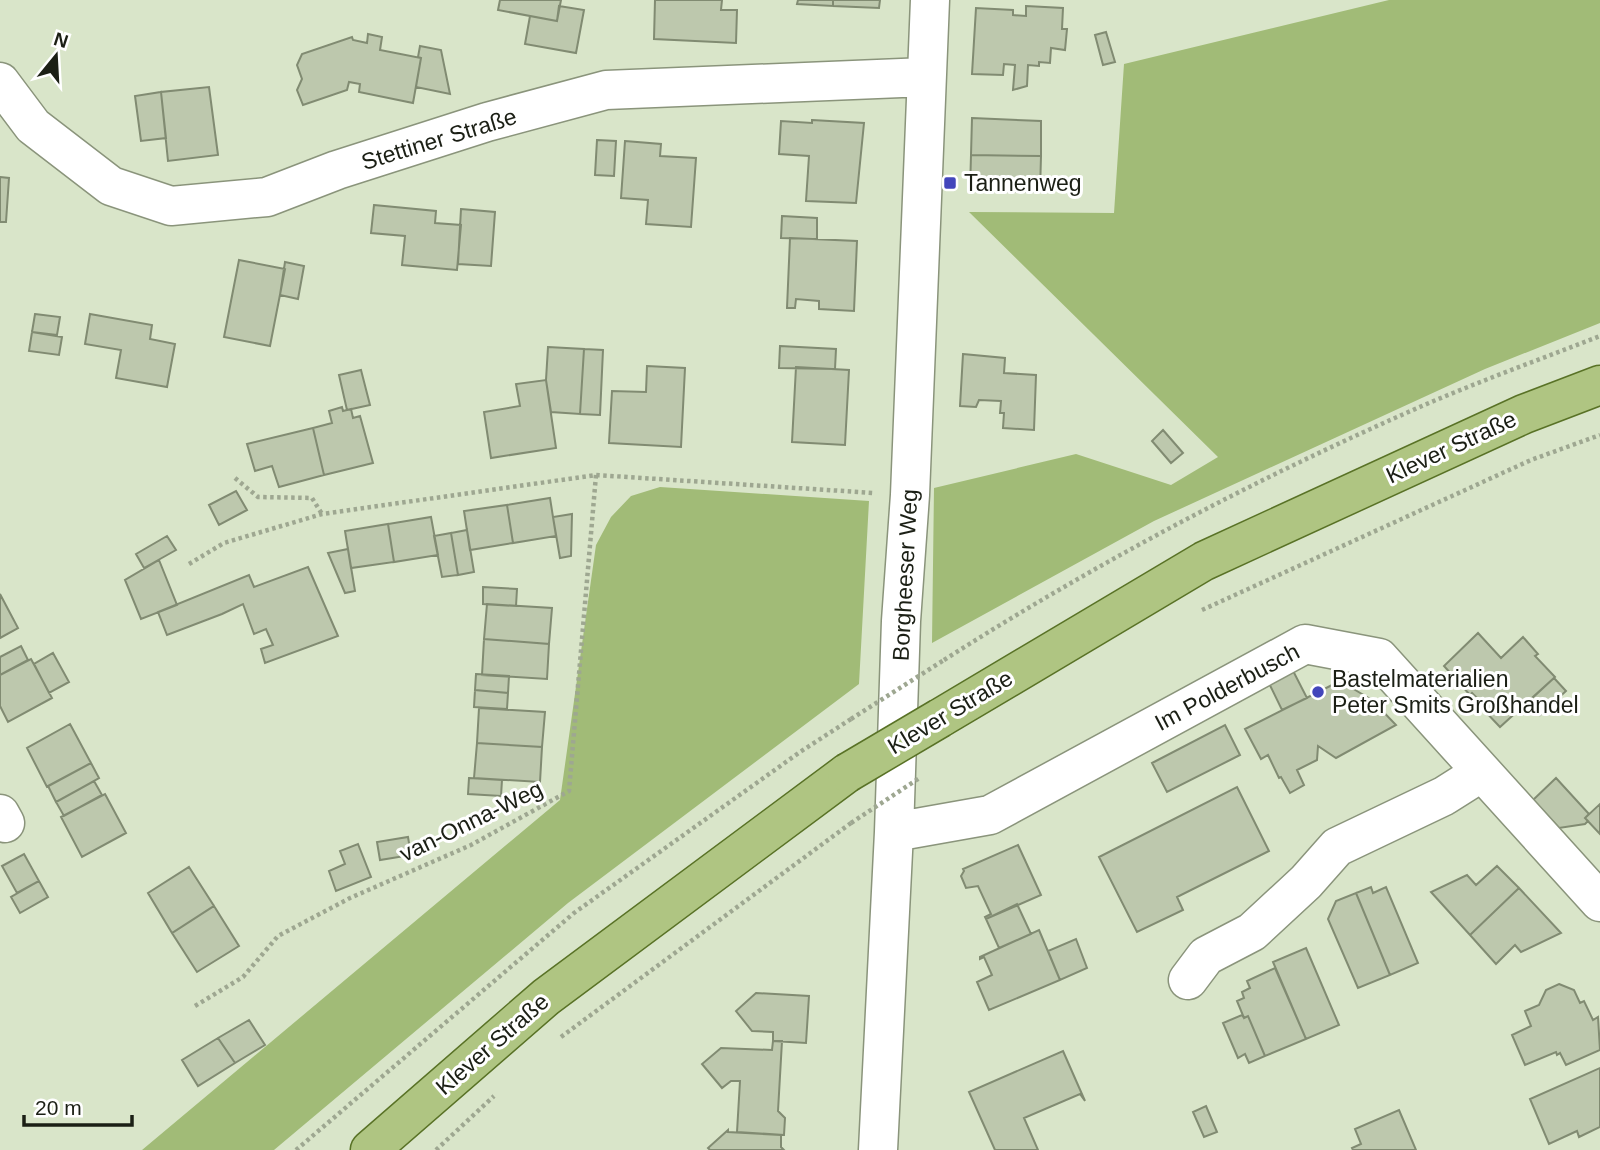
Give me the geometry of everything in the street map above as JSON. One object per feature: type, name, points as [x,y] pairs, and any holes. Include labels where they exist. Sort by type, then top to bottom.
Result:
[{"type":"main road","name":"Klever Straße","points":[[370,1150],[546,997],[847,773],[1204,561],[1524,414],[1600,385]]},
{"type":"street","name":"Borgheeser Weg","points":[[878,1150],[894,832],[901,621],[910,495],[930,0]]},
{"type":"street","name":"Stettiner Straße","points":[[0,82],[33,127],[111,186],[170,206],[267,197],[337,170],[487,122],[606,90],[926,76]]},
{"type":"street","name":"Im Polderbusch","points":[[894,832],[990,815],[1306,644],[1379,657],[1600,902]]},
{"type":"street","points":[[1188,980],[1206,956],[1252,932],[1306,883],[1337,846],[1444,796],[1482,772]]},
{"type":"path","points":[[296,1150],[574,913],[800,752],[944,660],[1204,509],[1422,406],[1600,336]]},
{"type":"path","points":[[1206,608],[1531,460],[1600,435]]},
{"type":"path","points":[[189,564],[224,543],[322,514],[596,475],[910,495]]},
{"type":"path","name":"van-Onna-Weg","points":[[195,1006],[243,977],[278,936],[350,898],[471,845],[569,791],[596,475]]},
{"type":"path","points":[[235,478],[258,497],[312,498],[322,514]]},
{"type":"path","points":[[556,1042],[851,823],[931,770]]},
{"type":"path","points":[[436,1150],[495,1095]]},
{"type":"green space","points":[[1389,0],[1600,0],[1600,323],[1485,369],[1154,521],[932,643],[934,488],[1076,454],[1171,485],[1218,457],[969,212],[1114,213],[1124,64]]},
{"type":"green space","points":[[660,487],[869,501],[859,684],[568,903],[274,1150],[142,1150],[560,800],[596,545],[611,517],[631,496]]},
{"type":"building","points":[[500,0],[561,0],[557,21],[498,10]]},
{"type":"building","points":[[655,0],[722,0],[721,10],[737,10],[736,43],[654,39]]},
{"type":"building","points":[[798,0],[833,0],[833,6],[797,4]]},
{"type":"building","points":[[833,0],[880,0],[879,8],[833,6]]},
{"type":"building","points":[[559,6],[584,10],[576,53],[525,44],[530,16],[557,21]]},
{"type":"building","points":[[1026,6],[1063,8],[1062,29],[1067,29],[1065,50],[1051,48],[1050,63],[1028,65],[1027,86],[1013,90],[1015,65],[1004,64],[1003,75],[972,74],[976,8],[1013,10],[1013,15],[1026,16]]},
{"type":"building","points":[[1106,32],[1115,62],[1103,65],[1095,35]]},
{"type":"building","points":[[368,34],[382,37],[380,50],[421,58],[413,103],[359,92],[360,84],[349,82],[347,90],[303,105],[297,90],[302,79],[297,65],[302,54],[352,37],[353,40],[367,43]]},
{"type":"building","points":[[420,46],[441,50],[450,94],[416,87],[421,58],[418,57]]},
{"type":"building","points":[[209,87],[218,155],[168,161],[161,92]]},
{"type":"building","points":[[161,92],[166,138],[141,141],[135,96]]},
{"type":"building","points":[[972,118],[1041,121],[1041,156],[971,155]]},
{"type":"building","points":[[812,120],[864,123],[856,203],[806,201],[809,156],[779,154],[781,121],[812,123]]},
{"type":"building","points":[[597,140],[616,141],[614,176],[595,175]]},
{"type":"building","points":[[625,141],[661,144],[660,156],[696,158],[691,227],[646,224],[648,200],[621,198]]},
{"type":"building","points":[[971,155],[1041,156],[1040,192],[970,191]]},
{"type":"building","points":[[0,177],[9,178],[6,222],[0,222]]},
{"type":"building","points":[[374,205],[436,211],[435,223],[461,225],[457,270],[402,265],[405,236],[371,233]]},
{"type":"building","points":[[461,209],[495,212],[491,266],[458,264]]},
{"type":"building","points":[[782,216],[817,218],[817,239],[781,238]]},
{"type":"building","points":[[790,238],[857,241],[854,311],[819,309],[819,301],[796,299],[795,308],[787,308]]},
{"type":"building","points":[[239,260],[285,269],[270,346],[224,337]]},
{"type":"building","points":[[285,262],[304,266],[298,299],[280,295]]},
{"type":"building","points":[[35,314],[60,317],[57,335],[32,332]]},
{"type":"building","points":[[90,314],[152,325],[150,339],[175,344],[167,387],[116,378],[121,350],[85,344]]},
{"type":"building","points":[[32,332],[62,337],[59,355],[29,351]]},
{"type":"building","points":[[780,346],[836,349],[835,369],[779,368]]},
{"type":"building","points":[[548,347],[584,349],[580,414],[551,412],[546,380]]},
{"type":"building","points":[[584,349],[603,350],[600,415],[580,414]]},
{"type":"building","points":[[963,354],[1005,358],[1004,373],[1036,375],[1034,430],[1003,428],[1004,413],[1000,413],[1001,401],[979,400],[976,407],[960,406]]},
{"type":"building","points":[[647,366],[685,368],[681,447],[609,443],[612,391],[646,392]]},
{"type":"building","points":[[796,367],[849,370],[845,445],[792,442]]},
{"type":"building","points":[[361,370],[370,405],[347,410],[339,375]]},
{"type":"building","points":[[546,380],[556,448],[491,458],[484,412],[520,406],[516,384]]},
{"type":"building","points":[[342,407],[343,411],[351,409],[353,418],[360,416],[373,463],[324,475],[313,428],[332,423],[329,411]]},
{"type":"building","points":[[313,428],[324,475],[279,487],[272,466],[255,471],[247,444]]},
{"type":"building","points":[[1163,430],[1183,453],[1171,463],[1152,441]]},
{"type":"building","points":[[236,491],[247,510],[219,525],[209,505]]},
{"type":"building","points":[[550,498],[556,536],[513,543],[507,505]]},
{"type":"building","points":[[507,505],[513,543],[470,550],[464,511]]},
{"type":"building","points":[[572,514],[571,556],[560,558],[553,517]]},
{"type":"building","points":[[431,517],[438,555],[394,562],[388,524]]},
{"type":"building","points":[[388,524],[394,562],[351,568],[345,531]]},
{"type":"building","points":[[467,530],[474,572],[458,575],[451,533]]},
{"type":"building","points":[[451,533],[458,575],[442,577],[434,536]]},
{"type":"building","points":[[167,536],[176,550],[144,568],[136,554]]},
{"type":"building","points":[[348,549],[355,591],[345,593],[328,553]]},
{"type":"building","points":[[159,560],[177,605],[141,619],[125,580]]},
{"type":"building","points":[[308,567],[338,636],[265,663],[261,649],[273,645],[266,629],[254,634],[243,604],[167,635],[158,612],[249,575],[254,587]]},
{"type":"building","points":[[483,587],[517,589],[516,606],[483,604]]},
{"type":"building","points":[[0,594],[18,628],[0,638]]},
{"type":"building","points":[[487,604],[552,608],[549,644],[484,639]]},
{"type":"building","points":[[1478,633],[1501,658],[1523,637],[1538,654],[1535,656],[1555,677],[1500,727],[1480,706],[1483,704],[1472,693],[1470,695],[1444,666]]},
{"type":"building","points":[[484,639],[549,644],[547,679],[482,675]]},
{"type":"building","points":[[21,646],[28,660],[0,675],[0,657]]},
{"type":"building","points":[[53,653],[69,682],[49,693],[34,664]]},
{"type":"building","points":[[31,659],[52,698],[8,722],[0,706],[0,675]]},
{"type":"building","points":[[1288,661],[1307,698],[1282,710],[1264,673]]},
{"type":"building","points":[[476,674],[509,676],[508,693],[475,690]]},
{"type":"building","points":[[1554,678],[1566,691],[1540,715],[1528,702]]},
{"type":"building","points":[[1340,681],[1372,700],[1396,725],[1336,758],[1318,746],[1317,760],[1297,770],[1304,785],[1290,793],[1268,755],[1261,759],[1245,729]]},
{"type":"building","points":[[475,690],[508,693],[507,709],[474,707]]},
{"type":"building","points":[[479,708],[545,712],[542,747],[477,743]]},
{"type":"building","points":[[70,724],[91,763],[47,787],[27,748]]},
{"type":"building","points":[[1225,725],[1240,755],[1167,792],[1152,763]]},
{"type":"building","points":[[477,743],[542,747],[540,782],[474,778]]},
{"type":"building","points":[[91,763],[99,778],[56,802],[48,786]]},
{"type":"building","points":[[469,778],[502,780],[501,796],[468,794]]},
{"type":"building","points":[[1556,778],[1589,814],[1585,818],[1588,821],[1585,824],[1559,828],[1533,800]]},
{"type":"building","points":[[94,781],[102,795],[64,816],[56,802]]},
{"type":"building","points":[[1237,787],[1269,851],[1177,897],[1183,910],[1137,932],[1099,857]]},
{"type":"building","points":[[105,794],[126,833],[82,857],[61,817]]},
{"type":"building","points":[[1600,804],[1600,834],[1585,818]]},
{"type":"building","points":[[408,837],[411,855],[380,860],[377,842]]},
{"type":"building","points":[[358,844],[371,877],[336,891],[329,871],[345,864],[340,851]]},
{"type":"building","points":[[1018,845],[1041,895],[986,919],[985,917],[991,914],[978,886],[966,888],[961,876],[963,869]]},
{"type":"building","points":[[24,854],[39,881],[17,893],[2,866]]},
{"type":"building","points":[[1497,866],[1519,888],[1470,935],[1431,892],[1467,875],[1476,885]]},
{"type":"building","points":[[189,867],[214,906],[172,933],[148,893]]},
{"type":"building","points":[[39,881],[48,897],[20,913],[11,897]]},
{"type":"building","points":[[1371,887],[1373,893],[1386,887],[1418,963],[1390,975],[1356,893]]},
{"type":"building","points":[[1519,888],[1561,933],[1521,952],[1515,945],[1496,964],[1470,935]]},
{"type":"building","points":[[1356,893],[1390,975],[1358,988],[1328,919],[1336,901]]},
{"type":"building","points":[[1017,904],[1031,934],[999,948],[986,919]]},
{"type":"building","points":[[214,906],[239,946],[197,972],[172,933]]},
{"type":"building","points":[[1039,930],[1060,980],[989,1010],[977,982],[992,975],[984,957],[980,957]]},
{"type":"building","points":[[1076,939],[1087,968],[1060,980],[1048,951]]},
{"type":"building","points":[[1306,948],[1339,1025],[1306,1039],[1273,962]]},
{"type":"building","points":[[1275,968],[1306,1039],[1265,1056],[1248,1016],[1244,1018],[1237,1001],[1244,998],[1242,992],[1250,988],[1247,981]]},
{"type":"building","points":[[1559,984],[1574,990],[1580,1003],[1584,1001],[1593,1020],[1598,1017],[1600,1050],[1566,1065],[1560,1053],[1557,1055],[1556,1052],[1525,1065],[1512,1035],[1531,1026],[1525,1011],[1539,1005],[1546,990]]},
{"type":"building","points":[[756,993],[809,996],[806,1043],[773,1041],[773,1032],[752,1031],[736,1011]]},
{"type":"building","points":[[1242,1015],[1244,1018],[1248,1016],[1265,1056],[1249,1063],[1245,1054],[1238,1058],[1223,1023]]},
{"type":"building","points":[[249,1020],[265,1045],[235,1063],[218,1038]]},
{"type":"building","points":[[218,1038],[235,1063],[198,1086],[182,1060]]},
{"type":"building","points":[[773,1041],[782,1041],[778,1111],[785,1118],[784,1135],[737,1132],[740,1081],[731,1081],[722,1088],[702,1064],[721,1048],[772,1050]]},
{"type":"building","points":[[1063,1051],[1085,1101],[1080,1094],[1024,1118],[1038,1150],[995,1150],[969,1092]]},
{"type":"building","points":[[1600,1068],[1600,1127],[1579,1137],[1577,1131],[1549,1144],[1530,1099]]},
{"type":"building","points":[[1206,1106],[1217,1132],[1204,1137],[1193,1112]]},
{"type":"building","points":[[1399,1110],[1416,1150],[1353,1150],[1352,1148],[1361,1144],[1355,1129]]},
{"type":"building","points":[[728,1130],[781,1135],[781,1147],[784,1150],[708,1148]]},
{"type":"place","name":"Tannenweg","points":[[950,183]]},
{"type":"place","name":"Bastelmaterialien Peter Smits Großhandel","points":[[1318,692]]}]
